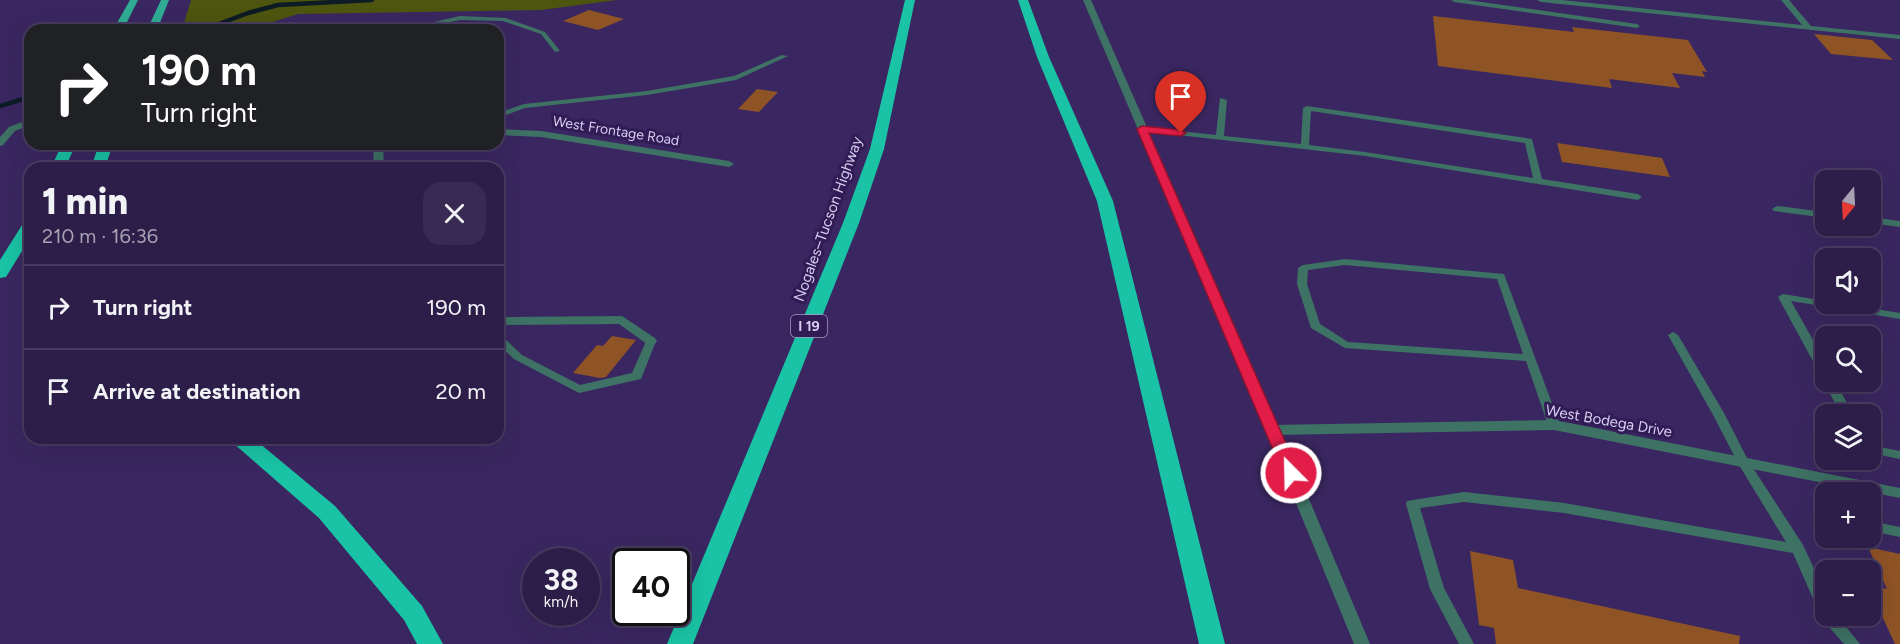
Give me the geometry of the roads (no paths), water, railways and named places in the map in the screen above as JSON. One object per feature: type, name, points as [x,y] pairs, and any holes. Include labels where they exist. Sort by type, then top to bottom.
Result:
[{"type":"highway","name":"Nogales–Tucson Highway","points":[[680,644],[851,223],[877,149],[910,0]]},
{"type":"highway","points":[[1023,0],[1043,57],[1105,201],[1212,644]]},
{"type":"highway","points":[[0,273],[24,235]]},
{"type":"highway","points":[[247,444],[327,512],[413,613],[430,644]]},
{"type":"main road","points":[[121,24],[134,0]]},
{"type":"main road","points":[[155,24],[165,0]]},
{"type":"street","points":[[1087,0],[1273,430],[1362,644]]},
{"type":"street","points":[[1541,0],[1900,37]]},
{"type":"street","points":[[1785,0],[1808,27]]},
{"type":"street","points":[[0,143],[12,129],[24,124]]},
{"type":"street","name":"West Frontage Road","points":[[504,132],[541,134],[729,164]]},
{"type":"street","points":[[504,321],[622,320],[651,341]]},
{"type":"street","name":"West Bodega Drive","points":[[1273,430],[1554,425],[1900,493]]},
{"type":"lane","points":[[1454,0],[1637,26]]},
{"type":"lane","points":[[431,24],[460,18],[504,19],[543,33],[557,51]]},
{"type":"lane","points":[[504,114],[524,106],[647,93],[736,78],[784,56]]},
{"type":"lane","points":[[1220,137],[1223,100]]},
{"type":"lane","points":[[1305,147],[1307,108],[1529,141],[1538,181]]},
{"type":"lane","points":[[1142,129],[1305,147],[1638,197]]},
{"type":"lane","points":[[1777,209],[1815,214]]},
{"type":"lane","points":[[1881,221],[1900,224]]},
{"type":"lane","points":[[1530,358],[1345,345],[1315,326],[1302,284],[1303,268],[1345,262],[1501,276],[1554,425]]},
{"type":"lane","points":[[1815,354],[1783,297],[1900,316]]},
{"type":"lane","points":[[1674,335],[1743,462],[1798,549],[1815,588]]},
{"type":"lane","points":[[504,344],[518,357],[579,389],[637,376],[651,341]]},
{"type":"lane","points":[[1881,451],[1900,454]]},
{"type":"lane","points":[[1467,644],[1437,589],[1412,504],[1464,497],[1564,508],[1798,549]]},
{"type":"lane","points":[[1881,528],[1900,532]]},
{"type":"lane","points":[[1837,626],[1853,644]]},
{"type":"waterway","points":[[219,24],[278,5],[372,0]]},
{"type":"waterway","points":[[0,106],[24,99]]}]
